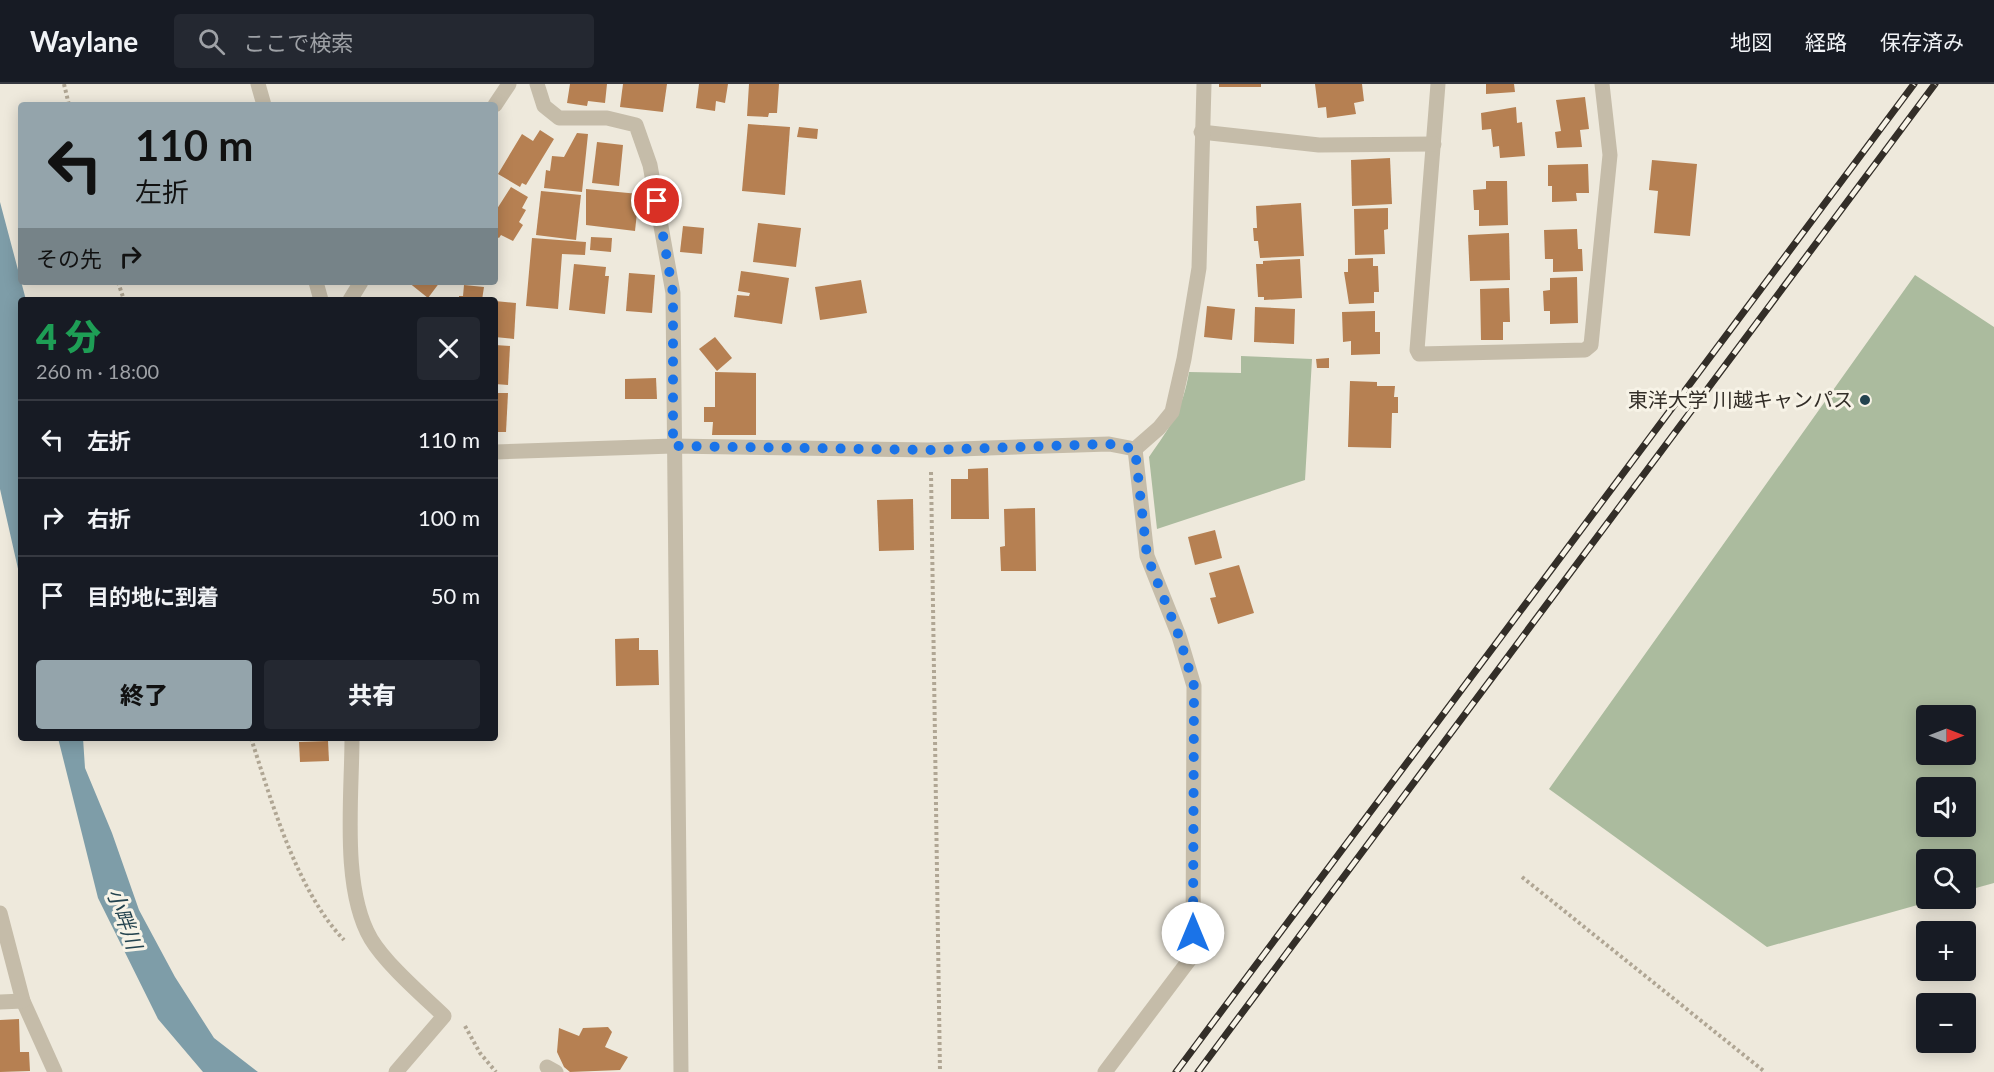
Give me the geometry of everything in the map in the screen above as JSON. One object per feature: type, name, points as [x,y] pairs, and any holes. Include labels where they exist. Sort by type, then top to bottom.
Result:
[{"type":"street","points":[[258,84],[263,102]]},
{"type":"street","points":[[497,102],[509,84]]},
{"type":"street","points":[[537,84],[544,106],[559,118],[607,118],[636,125],[651,165],[673,293],[681,1072]]},
{"type":"street","points":[[1135,449],[1159,428],[1172,412],[1184,359],[1199,268],[1204,84]]},
{"type":"street","points":[[1438,84],[1417,350],[1419,354],[1585,350],[1591,345],[1610,155],[1602,84]]},
{"type":"street","points":[[1201,132],[1319,145],[1434,144]]},
{"type":"street","points":[[498,452],[673,446],[930,450],[1109,444],[1135,449]]},
{"type":"street","points":[[1105,1072],[1193,955],[1194,686],[1179,636],[1147,556],[1135,449]]},
{"type":"street","points":[[352,741],[351,862],[356,902],[371,939],[444,1016],[396,1072]]},
{"type":"street","points":[[0,913],[23,1001],[55,1072]]},
{"type":"street","points":[[0,1002],[23,1001]]},
{"type":"path","points":[[64,84],[68,102]]},
{"type":"path","points":[[930,450],[940,1072]]},
{"type":"path","points":[[252,741],[275,811],[314,902],[331,927],[352,948]]},
{"type":"path","points":[[1522,877],[1765,1072]]},
{"type":"path","points":[[444,1016],[459,1018],[480,1053],[496,1072]]},
{"type":"green space","points":[[1915,275],[1994,327],[1994,883],[1976,888],[1976,849],[1916,849],[1916,905],[1767,947],[1549,789]]},
{"type":"green space","points":[[1241,356],[1312,359],[1305,480],[1157,529],[1149,457],[1175,417],[1189,372],[1241,373]]},
{"type":"water","points":[[0,202],[18,270],[18,285],[22,285],[25,297],[18,297],[18,569],[0,489]]},
{"type":"water","name":"小畔川","points":[[59,741],[83,741],[85,768],[112,833],[139,910],[175,977],[214,1038],[258,1072],[203,1072],[158,1019],[98,898]]},
{"type":"building","points":[[570,84],[607,84],[605,103],[588,101],[587,106],[567,103]]},
{"type":"building","points":[[623,84],[667,84],[663,112],[620,107]]},
{"type":"building","points":[[699,84],[728,84],[725,103],[716,101],[715,111],[696,108]]},
{"type":"building","points":[[749,84],[779,84],[777,113],[769,113],[768,117],[747,116]]},
{"type":"building","points":[[1219,84],[1261,84],[1261,87],[1219,87]]},
{"type":"building","points":[[1315,84],[1362,84],[1364,101],[1354,103],[1356,114],[1327,118],[1326,107],[1318,108]]},
{"type":"building","points":[[1486,84],[1514,84],[1515,92],[1486,94]]},
{"type":"building","points":[[1585,97],[1589,129],[1580,130],[1582,147],[1557,148],[1555,132],[1561,131],[1556,100]]},
{"type":"building","points":[[1516,107],[1517,123],[1522,122],[1525,156],[1500,158],[1499,146],[1493,147],[1491,129],[1482,130],[1481,113]]},
{"type":"building","points":[[748,124],[790,127],[785,195],[742,191]]},
{"type":"building","points":[[799,127],[818,129],[817,139],[797,137]]},
{"type":"building","points":[[540,130],[554,139],[526,185],[522,183],[520,187],[498,174],[522,134],[533,141]]},
{"type":"building","points":[[577,133],[588,134],[582,192],[544,188],[546,170],[550,171],[552,156],[564,157]]},
{"type":"building","points":[[597,142],[623,145],[619,186],[592,183]]},
{"type":"building","points":[[1390,158],[1392,204],[1352,206],[1351,160]]},
{"type":"building","points":[[1652,160],[1697,164],[1690,236],[1654,233],[1658,191],[1649,190]]},
{"type":"building","points":[[1588,164],[1589,193],[1576,193],[1577,201],[1552,202],[1552,186],[1548,186],[1548,165]]},
{"type":"building","points":[[1486,181],[1507,181],[1508,225],[1479,226],[1479,210],[1474,210],[1473,190],[1486,189]]},
{"type":"building","points":[[511,187],[528,197],[522,208],[526,210],[519,222],[523,225],[513,241],[501,235],[498,238],[498,207]]},
{"type":"building","points":[[586,189],[639,194],[635,231],[586,225]]},
{"type":"building","points":[[541,191],[581,195],[576,240],[536,235]]},
{"type":"building","points":[[1301,203],[1304,256],[1260,258],[1258,241],[1254,241],[1253,228],[1257,228],[1256,206]]},
{"type":"building","points":[[1388,208],[1388,229],[1384,230],[1385,254],[1355,255],[1354,209]]},
{"type":"building","points":[[758,223],[801,228],[796,267],[753,262]]},
{"type":"building","points":[[683,226],[704,228],[702,254],[680,252]]},
{"type":"building","points":[[1577,229],[1578,249],[1582,249],[1583,271],[1553,272],[1553,259],[1545,259],[1544,230]]},
{"type":"building","points":[[1509,233],[1510,280],[1470,281],[1468,235]]},
{"type":"building","points":[[591,237],[612,238],[611,252],[590,250]]},
{"type":"building","points":[[532,238],[586,242],[585,255],[562,254],[558,309],[526,306]]},
{"type":"building","points":[[1373,258],[1373,266],[1378,266],[1379,292],[1374,292],[1374,303],[1349,304],[1344,272],[1348,272],[1348,259]]},
{"type":"building","points":[[1300,259],[1302,298],[1264,300],[1264,297],[1258,297],[1256,264],[1263,264],[1263,261]]},
{"type":"building","points":[[574,264],[606,267],[605,276],[609,276],[605,314],[569,310]]},
{"type":"building","points":[[741,271],[789,278],[782,324],[734,317],[737,295],[749,296],[750,293],[738,291]]},
{"type":"building","points":[[629,273],[655,275],[652,313],[626,311]]},
{"type":"building","points":[[1577,277],[1578,323],[1550,324],[1550,311],[1544,311],[1543,291],[1550,290],[1550,278]]},
{"type":"building","points":[[861,280],[867,313],[820,320],[815,287]]},
{"type":"building","points":[[412,285],[438,285],[427,297]]},
{"type":"building","points":[[464,285],[484,287],[482,297],[459,297],[463,296]]},
{"type":"building","points":[[1509,288],[1510,322],[1503,322],[1503,340],[1481,340],[1480,289]]},
{"type":"building","points":[[498,301],[516,303],[514,339],[498,337]]},
{"type":"building","points":[[1207,306],[1235,309],[1232,340],[1204,337]]},
{"type":"building","points":[[1255,307],[1295,309],[1294,344],[1254,342]]},
{"type":"building","points":[[1375,311],[1375,332],[1380,332],[1380,354],[1351,355],[1351,341],[1343,342],[1342,312]]},
{"type":"building","points":[[715,337],[732,358],[717,371],[699,349]]},
{"type":"building","points":[[498,345],[510,346],[508,385],[498,384]]},
{"type":"building","points":[[1329,358],[1329,368],[1317,368],[1316,359]]},
{"type":"building","points":[[715,372],[756,373],[756,435],[712,435],[713,422],[704,422],[704,407],[715,407]]},
{"type":"building","points":[[656,378],[657,399],[625,399],[625,379]]},
{"type":"building","points":[[1350,381],[1377,382],[1377,386],[1395,386],[1394,397],[1398,397],[1398,413],[1392,413],[1391,448],[1348,447]]},
{"type":"building","points":[[498,393],[508,393],[506,432],[498,432]]},
{"type":"building","points":[[988,468],[989,519],[951,519],[951,479],[968,479],[968,469]]},
{"type":"building","points":[[913,499],[914,550],[879,551],[877,500]]},
{"type":"building","points":[[1035,508],[1036,571],[1001,571],[1000,547],[1005,546],[1004,509]]},
{"type":"building","points":[[1215,530],[1222,558],[1195,565],[1188,537]]},
{"type":"building","points":[[1239,565],[1254,613],[1218,624],[1210,598],[1216,597],[1209,573]]},
{"type":"building","points":[[639,638],[639,650],[658,650],[659,685],[616,686],[615,639]]},
{"type":"building","points":[[328,741],[329,761],[300,762],[299,742]]},
{"type":"building","points":[[19,1019],[20,1052],[29,1052],[30,1071],[0,1072],[0,1020]]},
{"type":"building","points":[[608,1027],[612,1032],[605,1047],[628,1057],[620,1070],[570,1072],[564,1067],[557,1052],[559,1028],[579,1036],[583,1028]]},
{"type":"railway","points":[[1176,1072],[1914,84]]},
{"type":"railway","points":[[1198,1072],[1935,84]]},
{"type":"place","name":"東洋大学 川越キャンパス","points":[[1865,400]]},
{"type":"route","points":[[657,201],[673,293],[673,446],[930,450],[1109,444],[1135,449],[1147,556],[1160,594],[1179,636],[1194,686],[1193,933]]}]
